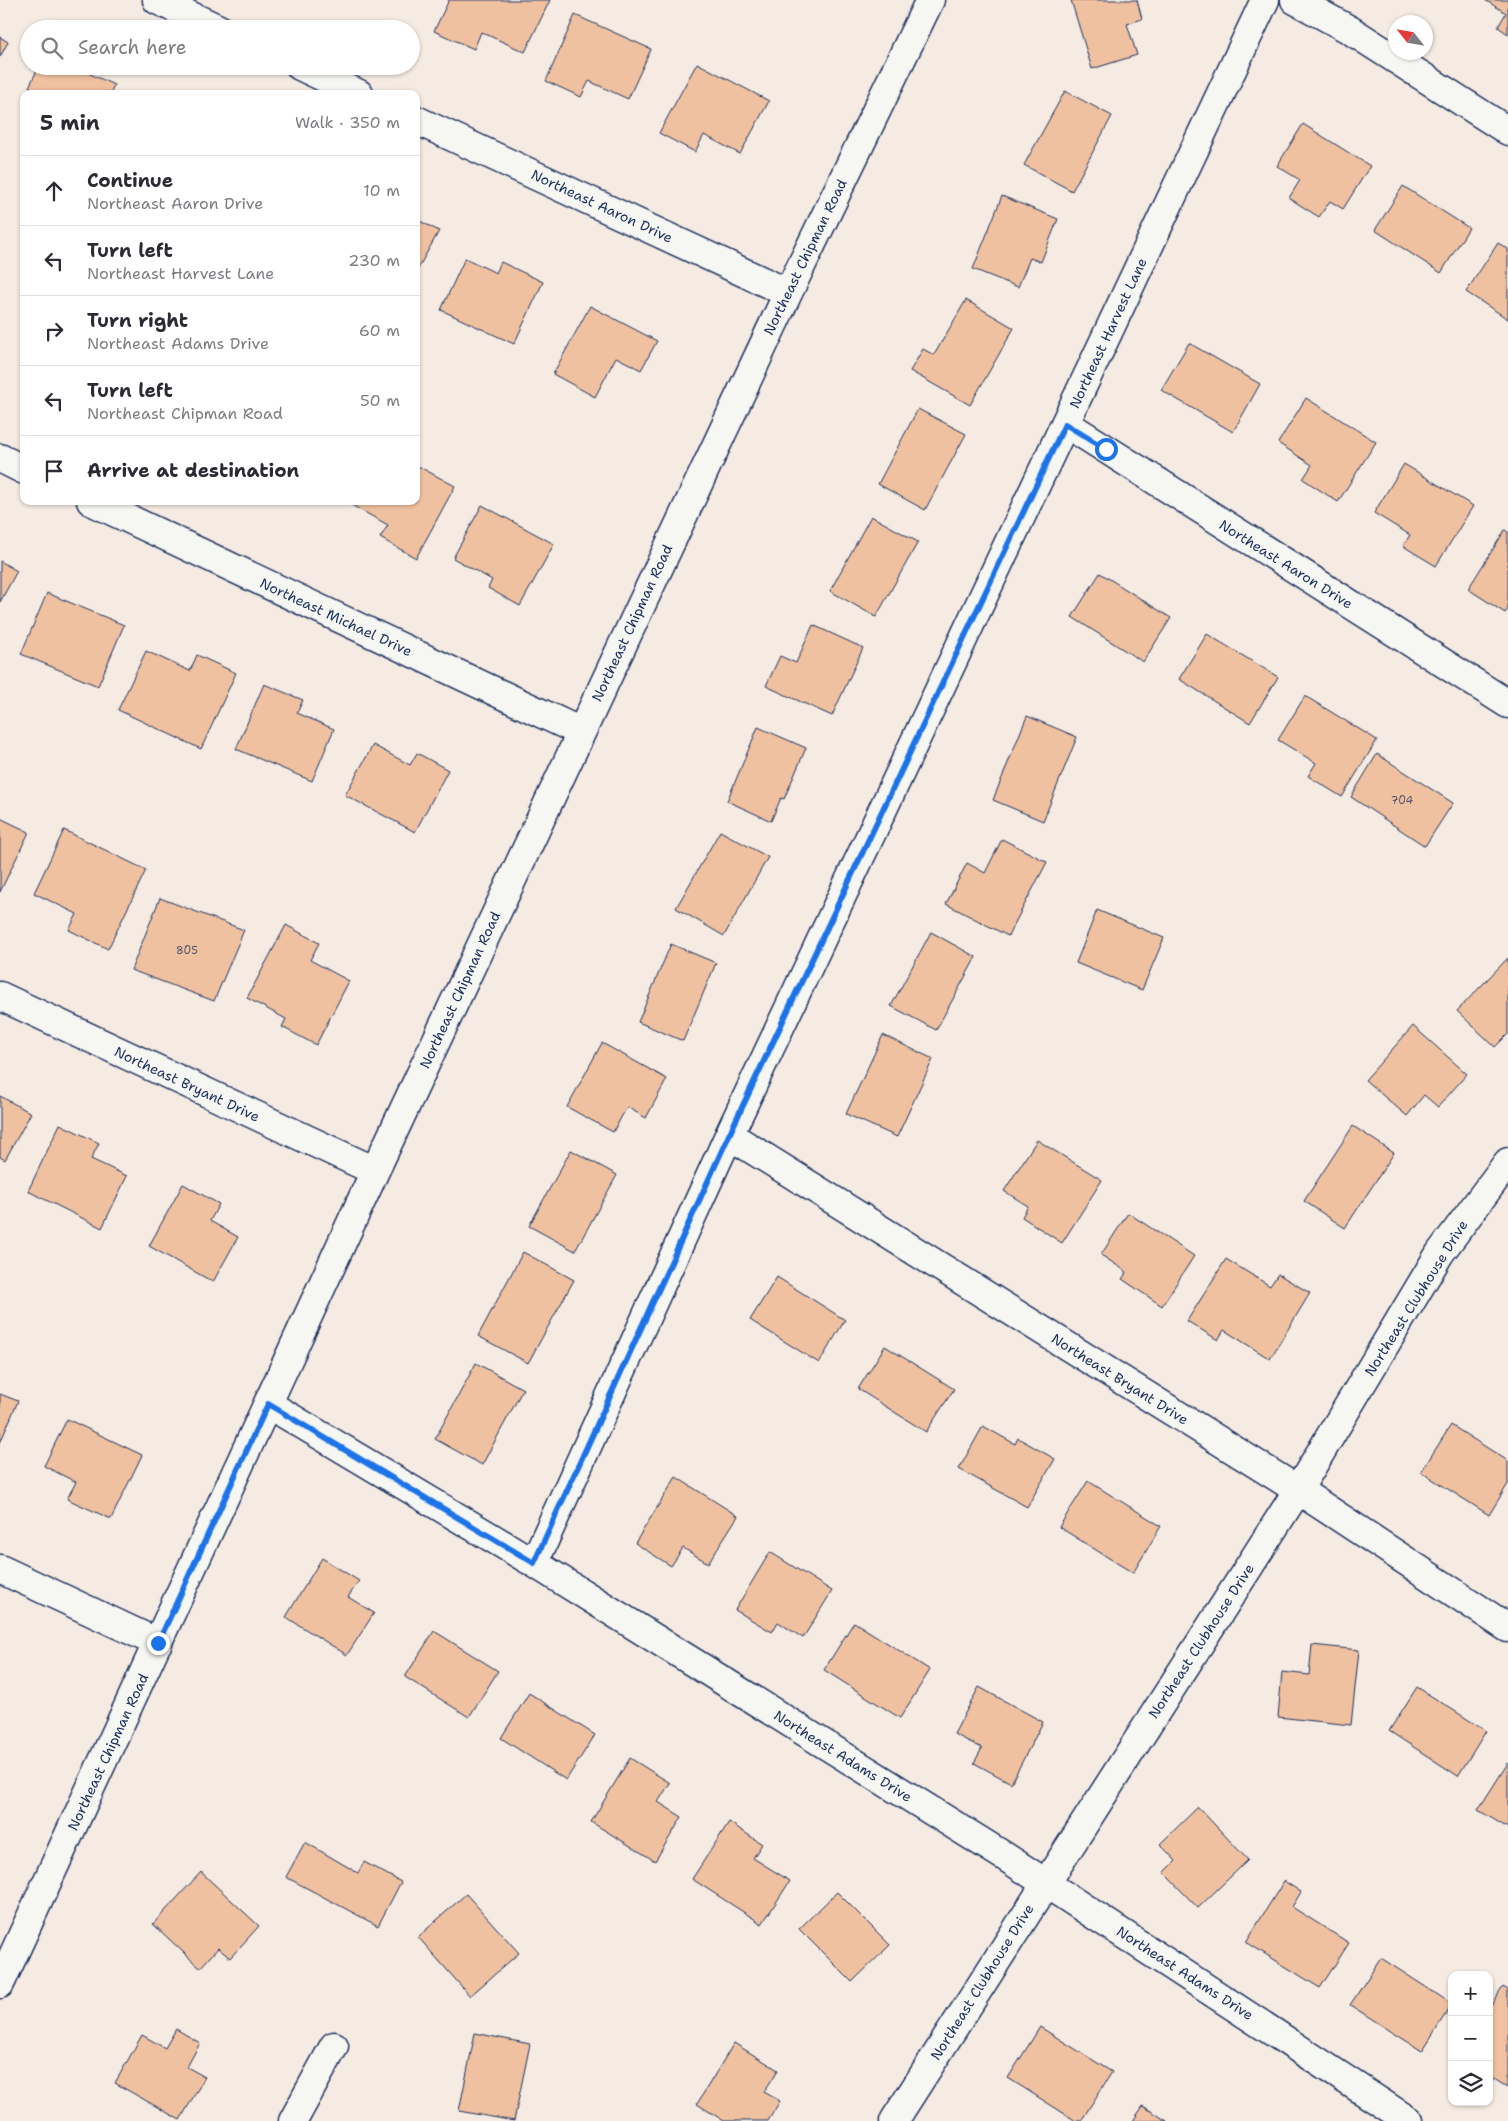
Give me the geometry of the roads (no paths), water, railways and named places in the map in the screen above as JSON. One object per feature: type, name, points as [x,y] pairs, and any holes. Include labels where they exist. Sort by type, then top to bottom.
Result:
[{"type":"street","points":[[157,0],[200,20]]},
{"type":"street","name":"Northeast Chipman Road","points":[[0,1984],[375,1171],[788,293],[930,0]]},
{"type":"street","name":"Northeast Harvest Lane","points":[[534,1563],[729,1135],[1265,0]]},
{"type":"street","points":[[1295,0],[1350,30],[1508,131]]},
{"type":"street","points":[[319,75],[351,90]]},
{"type":"street","name":"Northeast Aaron Drive","points":[[420,122],[788,293]]},
{"type":"street","name":"Northeast Aaron Drive","points":[[1065,424],[1508,704]]},
{"type":"street","points":[[0,458],[20,468]]},
{"type":"street","name":"Northeast Michael Drive","points":[[99,505],[581,732]]},
{"type":"street","name":"Northeast Bryant Drive","points":[[0,996],[375,1171]]},
{"type":"street","name":"Northeast Bryant Drive","points":[[729,1135],[1298,1490],[1508,1628]]},
{"type":"street","name":"Northeast Clubhouse Drive","points":[[894,2121],[1298,1490],[1440,1253],[1508,1162]]},
{"type":"street","name":"Northeast Adams Drive","points":[[268,1404],[534,1563],[1046,1882],[1409,2121]]},
{"type":"street","points":[[0,1569],[158,1643]]},
{"type":"street","points":[[293,2121],[334,2046]]}]
